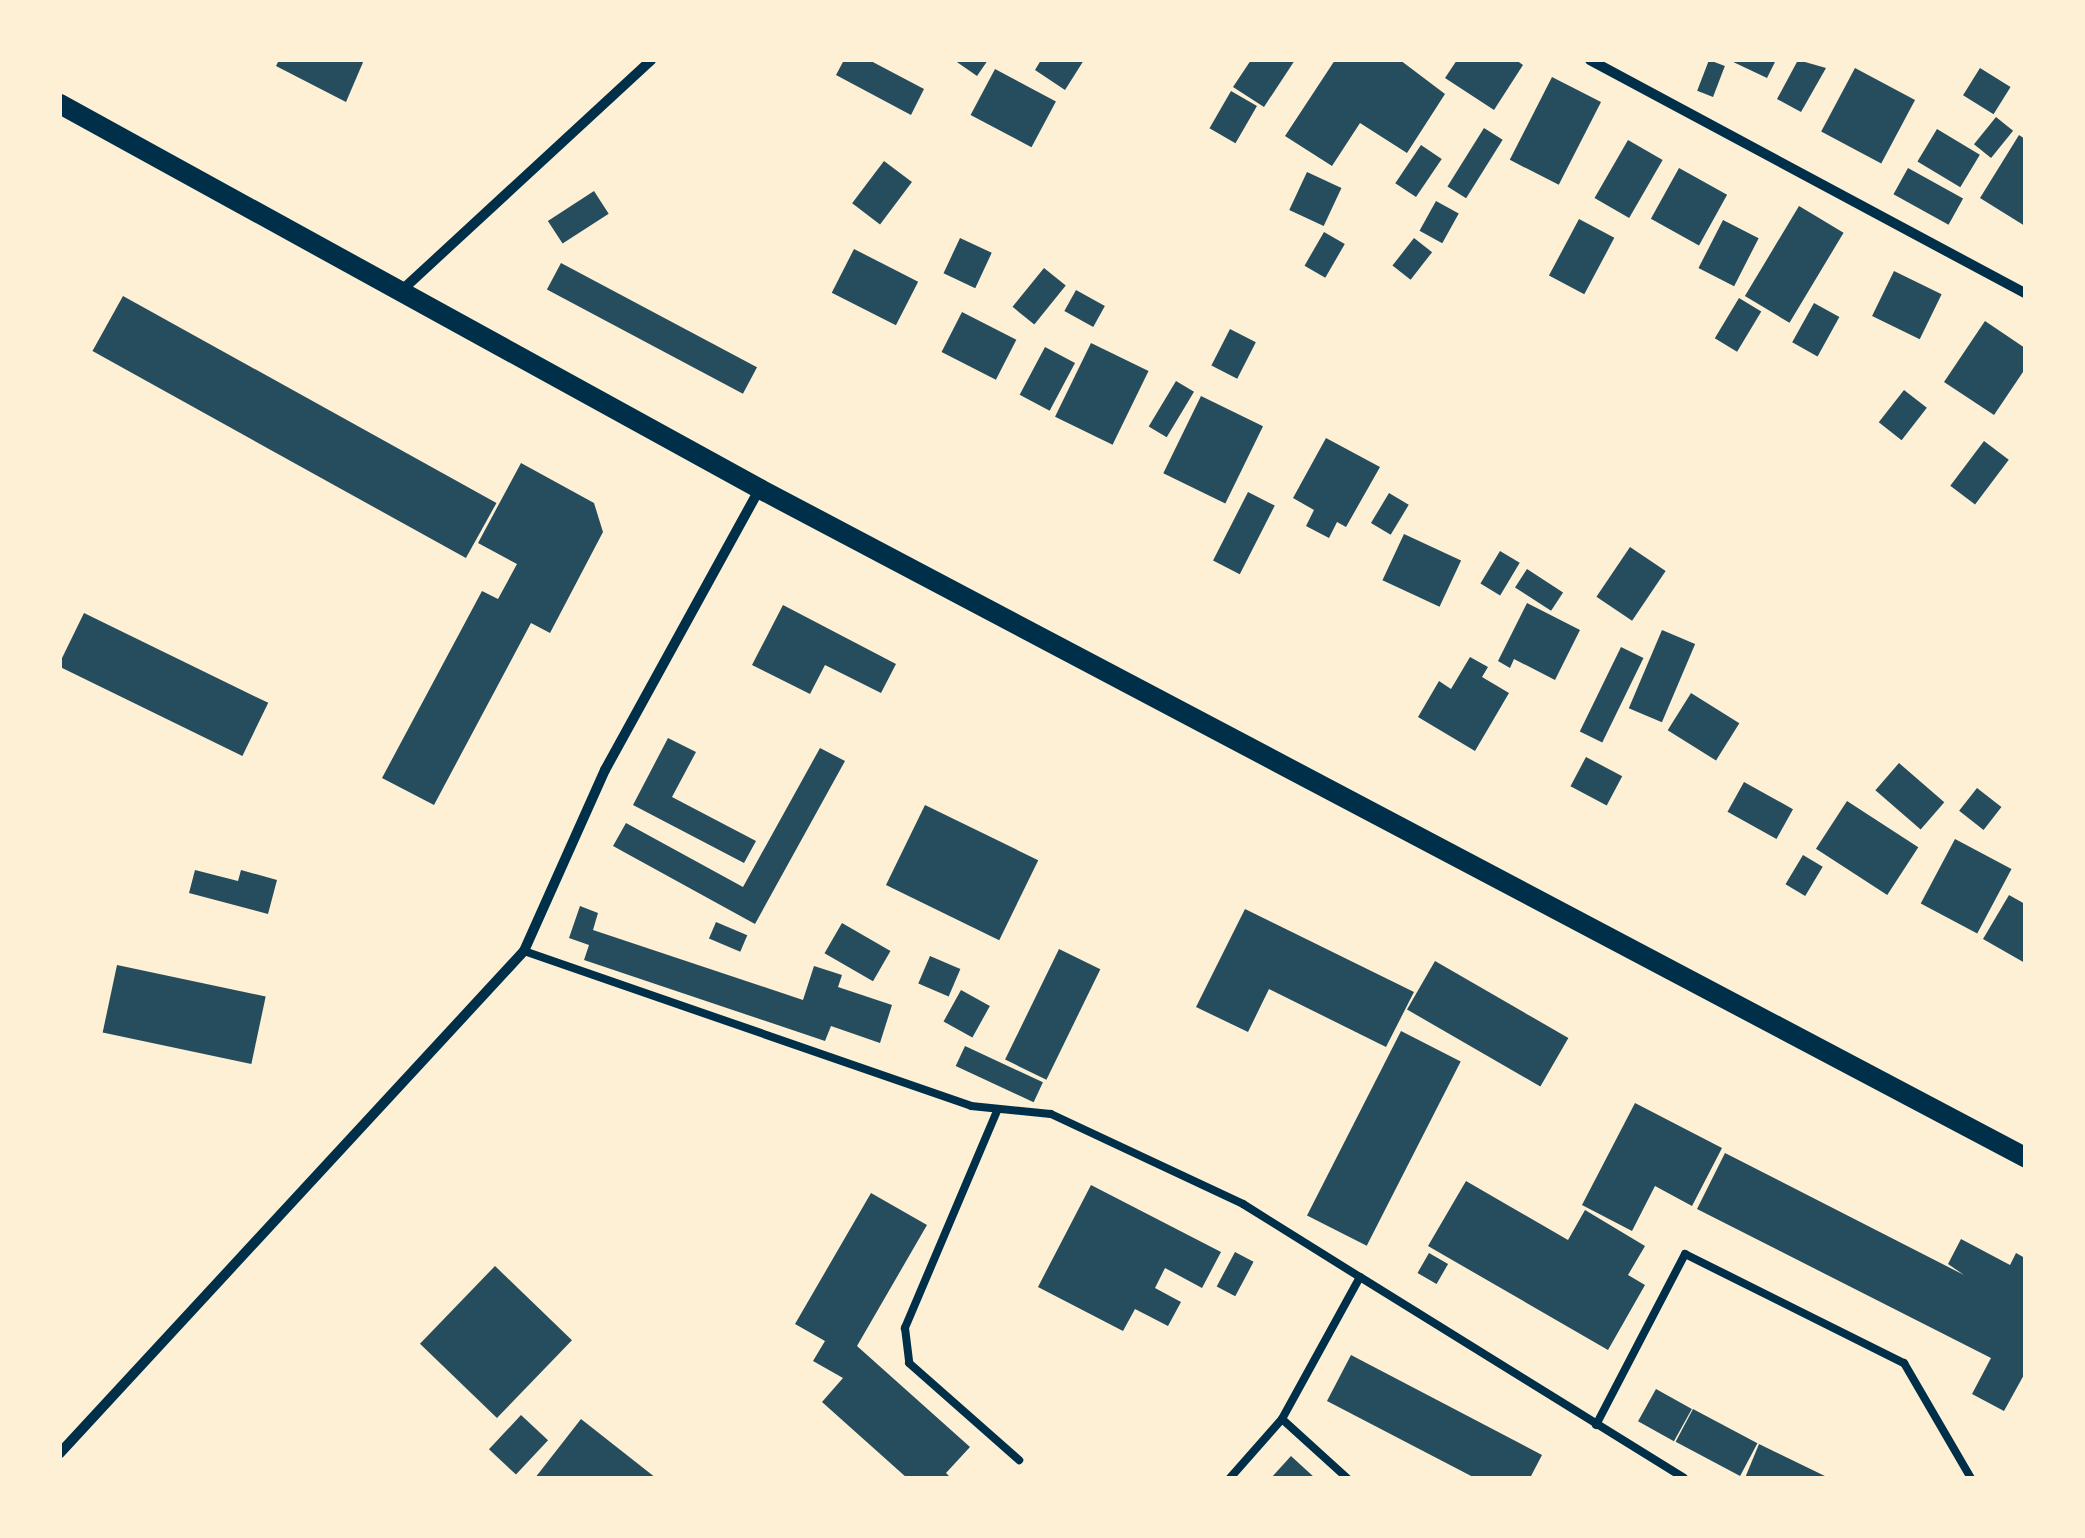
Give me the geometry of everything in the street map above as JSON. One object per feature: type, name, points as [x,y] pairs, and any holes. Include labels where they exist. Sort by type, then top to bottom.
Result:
[{"type":"main road","points":[[60,104],[760,489],[2025,1157]]},
{"type":"street","points":[[400,292],[651,60]]},
{"type":"street","points":[[1590,60],[2025,293]]},
{"type":"street","points":[[60,1453],[524,950],[605,770],[760,489]]},
{"type":"lane","points":[[524,950],[649,998],[997,1111],[1051,1114],[1118,1143],[1244,1204],[1684,1478]]},
{"type":"lane","points":[[997,1111],[905,1328],[909,1363],[1019,1460]]},
{"type":"lane","points":[[1596,1424],[1685,1254],[1904,1362],[1971,1478]]},
{"type":"lane","points":[[1230,1478],[1282,1420],[1360,1277]]},
{"type":"lane","points":[[1282,1420],[1347,1478]]},
{"type":"building","points":[[279,60],[364,60],[346,102],[276,66]]},
{"type":"building","points":[[844,60],[869,60],[924,89],[911,115],[836,75]]},
{"type":"building","points":[[954,60],[988,60],[977,76]]},
{"type":"building","points":[[1041,60],[1084,60],[1065,90],[1035,70]]},
{"type":"building","points":[[1251,60],[1295,60],[1264,107],[1233,87]]},
{"type":"building","points":[[1335,60],[1400,60],[1445,94],[1407,153],[1360,123],[1332,166],[1285,136]]},
{"type":"building","points":[[1457,60],[1516,60],[1523,65],[1494,110],[1445,78]]},
{"type":"building","points":[[1709,60],[1725,66],[1713,97],[1697,91]]},
{"type":"building","points":[[1729,60],[1776,60],[1767,78]]},
{"type":"building","points":[[1798,60],[1826,68],[1801,112],[1777,99]]},
{"type":"building","points":[[1855,68],[1915,100],[1881,163],[1821,132]]},
{"type":"building","points":[[1980,68],[2011,87],[1994,114],[1963,95]]},
{"type":"building","points":[[995,69],[1056,101],[1032,147],[971,115]]},
{"type":"building","points":[[1552,77],[1601,102],[1559,185],[1510,160]]},
{"type":"building","points":[[1231,91],[1257,106],[1235,143],[1210,128]]},
{"type":"building","points":[[1996,117],[2013,131],[1991,158],[1974,144]]},
{"type":"building","points":[[1484,128],[1503,140],[1466,198],[1447,187]]},
{"type":"building","points":[[1937,129],[1980,155],[1960,187],[1917,162]]},
{"type":"building","points":[[2019,135],[2025,139],[2025,226],[1980,198]]},
{"type":"building","points":[[1628,140],[1663,160],[1629,218],[1594,198]]},
{"type":"building","points":[[1421,145],[1442,159],[1416,197],[1395,183]]},
{"type":"building","points":[[884,161],[912,182],[880,224],[852,203]]},
{"type":"building","points":[[1679,168],[1727,195],[1699,245],[1651,219]]},
{"type":"building","points":[[1908,168],[1963,199],[1949,225],[1893,194]]},
{"type":"building","points":[[1307,172],[1341,188],[1324,226],[1289,210]]},
{"type":"building","points":[[594,191],[609,214],[563,244],[548,221]]},
{"type":"building","points":[[1436,201],[1459,214],[1442,243],[1420,231]]},
{"type":"building","points":[[1799,206],[1844,233],[1789,323],[1745,296]]},
{"type":"building","points":[[1579,219],[1614,238],[1584,294],[1549,276]]},
{"type":"building","points":[[1723,220],[1759,238],[1734,286],[1698,268]]},
{"type":"building","points":[[1324,232],[1345,244],[1325,278],[1304,266]]},
{"type":"building","points":[[960,238],[992,253],[975,288],[944,273]]},
{"type":"building","points":[[1414,238],[1432,252],[1411,280],[1392,266]]},
{"type":"building","points":[[854,249],[918,282],[896,325],[832,293]]},
{"type":"building","points":[[561,263],[757,367],[743,394],[547,289]]},
{"type":"building","points":[[1044,268],[1066,286],[1034,324],[1013,307]]},
{"type":"building","points":[[1894,271],[1942,294],[1920,339],[1872,316]]},
{"type":"building","points":[[1076,290],[1105,306],[1093,327],[1064,311]]},
{"type":"building","points":[[123,296],[496,503],[466,558],[92,351]]},
{"type":"building","points":[[1739,298],[1761,311],[1737,352],[1715,338]]},
{"type":"building","points":[[1814,303],[1839,317],[1818,356],[1792,342]]},
{"type":"building","points":[[962,312],[1016,340],[996,380],[942,352]]},
{"type":"building","points":[[1985,321],[2025,348],[2025,369],[1994,415],[1944,382]]},
{"type":"building","points":[[1230,329],[1256,342],[1237,379],[1211,366]]},
{"type":"building","points":[[1091,343],[1149,371],[1113,445],[1055,417]]},
{"type":"building","points":[[1045,347],[1075,363],[1050,411],[1020,395]]},
{"type":"building","points":[[1176,381],[1194,392],[1167,437],[1149,426]]},
{"type":"building","points":[[1904,390],[1927,408],[1902,440],[1879,422]]},
{"type":"building","points":[[1201,396],[1263,426],[1225,504],[1163,473]]},
{"type":"building","points":[[1326,438],[1380,467],[1346,527],[1337,522],[1329,538],[1306,526],[1314,510],[1293,498]]},
{"type":"building","points":[[1984,441],[2009,460],[1975,504],[1950,486]]},
{"type":"building","points":[[521,463],[594,503],[603,532],[550,633],[531,623],[434,805],[382,778],[482,591],[498,599],[517,564],[478,543]]},
{"type":"building","points":[[1248,492],[1275,506],[1240,574],[1213,561]]},
{"type":"building","points":[[1389,493],[1409,505],[1391,535],[1371,523]]},
{"type":"building","points":[[1404,534],[1461,561],[1440,607],[1382,580]]},
{"type":"building","points":[[1630,547],[1666,571],[1632,621],[1596,597]]},
{"type":"building","points":[[1500,551],[1520,563],[1500,595],[1480,584]]},
{"type":"building","points":[[1527,569],[1563,592],[1551,611],[1515,587]]},
{"type":"building","points":[[1527,603],[1580,630],[1555,680],[1514,659],[1510,668],[1498,661]]},
{"type":"building","points":[[783,605],[896,664],[881,693],[825,665],[810,694],[752,665]]},
{"type":"building","points":[[84,613],[268,703],[242,756],[60,667]]},
{"type":"building","points":[[1662,630],[1695,644],[1662,722],[1629,708]]},
{"type":"building","points":[[1621,647],[1643,658],[1602,742],[1580,731]]},
{"type":"building","points":[[1470,657],[1488,667],[1482,677],[1509,693],[1475,751],[1418,717],[1439,681],[1451,689]]},
{"type":"building","points":[[1691,693],[1739,723],[1716,761],[1668,730]]},
{"type":"building","points":[[668,738],[696,752],[672,797],[756,841],[744,863],[633,805]]},
{"type":"building","points":[[820,748],[845,761],[755,924],[613,846],[626,823],[743,887]]},
{"type":"building","points":[[1586,757],[1622,776],[1607,805],[1571,786]]},
{"type":"building","points":[[1899,763],[1944,802],[1921,830],[1875,790]]},
{"type":"building","points":[[1744,782],[1793,809],[1776,839],[1728,812]]},
{"type":"building","points":[[1977,788],[2001,807],[1984,830],[1959,811]]},
{"type":"building","points":[[1847,801],[1918,847],[1887,895],[1816,849]]},
{"type":"building","points":[[925,805],[1038,860],[999,940],[886,885]]},
{"type":"building","points":[[1955,839],[2012,869],[1977,934],[1921,903]]},
{"type":"building","points":[[1803,855],[1823,867],[1805,896],[1785,884]]},
{"type":"building","points":[[195,870],[238,881],[241,870],[277,880],[268,914],[189,893]]},
{"type":"building","points":[[2009,895],[2025,904],[2025,963],[1983,939]]},
{"type":"building","points":[[580,906],[598,913],[593,930],[803,1000],[814,966],[842,975],[838,987],[892,1005],[880,1043],[831,1026],[825,1041],[584,960],[589,945],[569,938]]},
{"type":"building","points":[[1245,909],[1414,992],[1386,1047],[1269,989],[1248,1032],[1196,1007]]},
{"type":"building","points":[[716,922],[747,935],[740,952],[709,939]]},
{"type":"building","points":[[842,923],[890,951],[873,981],[824,953]]},
{"type":"building","points":[[1059,949],[1100,969],[1046,1080],[1005,1060]]},
{"type":"building","points":[[930,956],[960,969],[949,997],[918,984]]},
{"type":"building","points":[[1435,961],[1568,1038],[1540,1086],[1407,1009]]},
{"type":"building","points":[[117,965],[266,997],[251,1064],[103,1032]]},
{"type":"building","points":[[961,990],[990,1006],[972,1037],[944,1021]]},
{"type":"building","points":[[1401,1031],[1461,1061],[1367,1246],[1307,1215]]},
{"type":"building","points":[[965,1046],[1043,1082],[1034,1102],[956,1066]]},
{"type":"building","points":[[1635,1103],[1722,1148],[1692,1206],[1655,1186],[1632,1231],[1582,1205]]},
{"type":"building","points":[[1725,1153],[1964,1275],[1948,1264],[1961,1239],[2010,1265],[2016,1253],[2025,1258],[2025,1373],[2004,1411],[1972,1394],[1991,1358],[1697,1209]]},
{"type":"building","points":[[1466,1181],[1568,1240],[1585,1210],[1645,1246],[1628,1275],[1645,1285],[1608,1350],[1428,1246]]},
{"type":"building","points":[[1091,1185],[1221,1252],[1202,1288],[1165,1268],[1155,1288],[1181,1302],[1168,1326],[1135,1309],[1123,1331],[1038,1287]]},
{"type":"building","points":[[871,1193],[927,1225],[857,1346],[970,1447],[946,1473],[951,1478],[907,1478],[822,1402],[843,1378],[813,1361],[825,1341],[795,1324]]},
{"type":"building","points":[[1235,1252],[1254,1262],[1235,1296],[1217,1286]]},
{"type":"building","points":[[1429,1253],[1448,1264],[1437,1284],[1418,1273]]},
{"type":"building","points":[[495,1266],[572,1340],[497,1418],[420,1344]]},
{"type":"building","points":[[1351,1355],[1542,1455],[1530,1478],[1475,1478],[1327,1401]]},
{"type":"building","points":[[1656,1389],[1692,1409],[1674,1441],[1638,1421]]},
{"type":"building","points":[[1693,1409],[1757,1443],[1740,1476],[1676,1442]]},
{"type":"building","points":[[521,1415],[548,1440],[516,1475],[489,1449]]},
{"type":"building","points":[[581,1419],[656,1478],[535,1478]]},
{"type":"building","points":[[1759,1444],[1829,1478],[1745,1478]]},
{"type":"building","points":[[1291,1456],[1315,1478],[1271,1478]]}]
